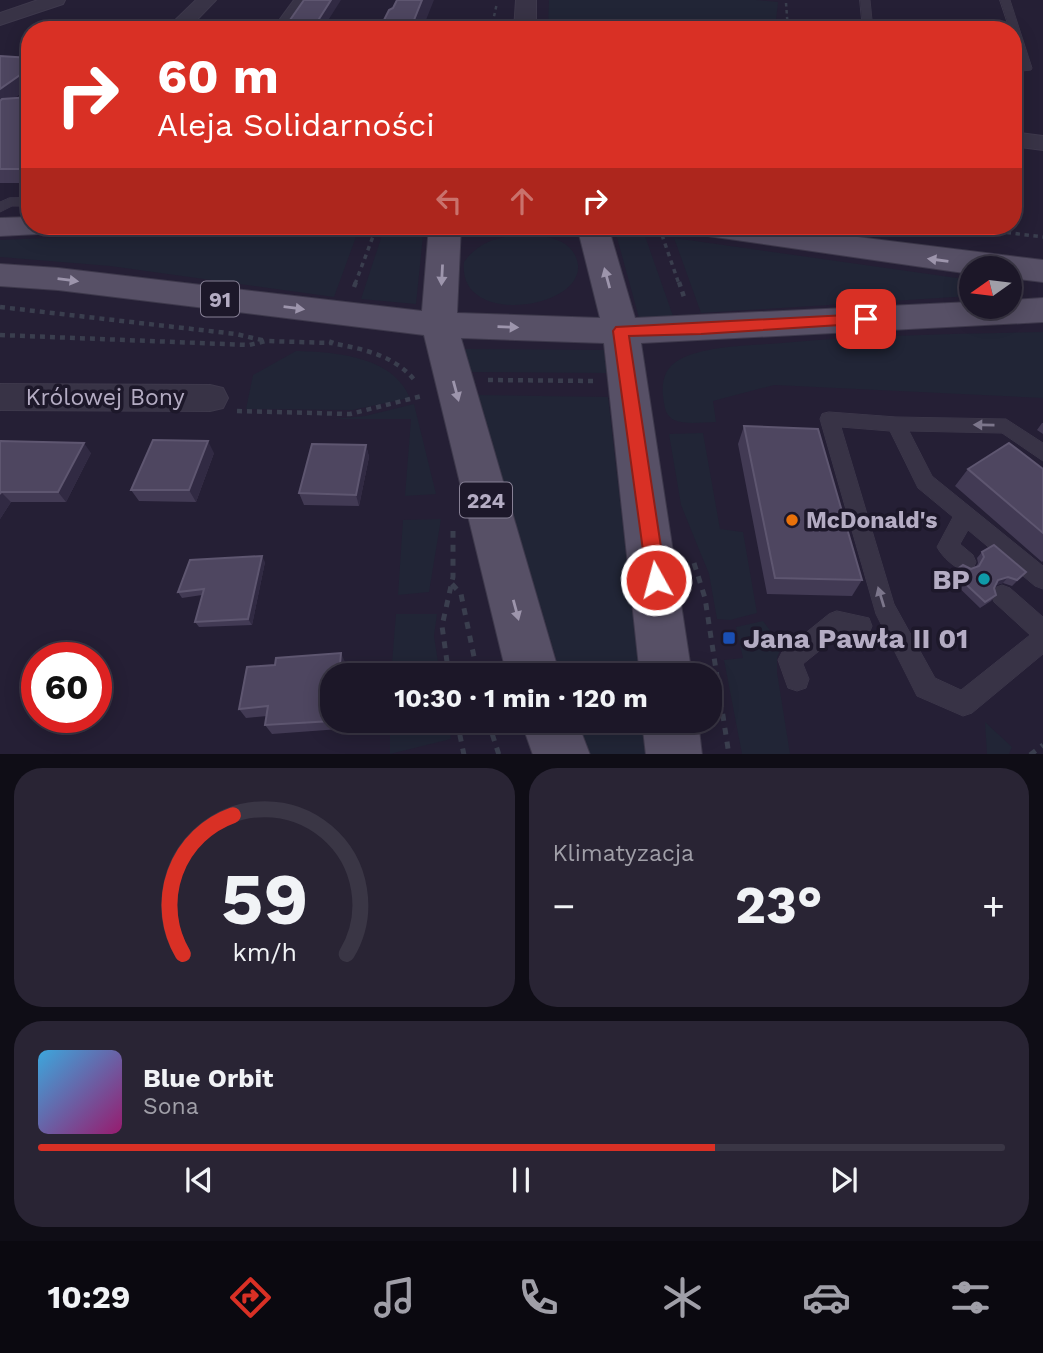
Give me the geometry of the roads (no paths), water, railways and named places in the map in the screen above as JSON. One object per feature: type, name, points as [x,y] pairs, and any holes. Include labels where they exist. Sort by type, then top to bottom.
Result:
[{"type":"main road","points":[[3,213],[21,218]]},
{"type":"main road","points":[[439,325],[444,235]]},
{"type":"main road","points":[[595,235],[621,331],[664,663]]},
{"type":"main road","points":[[767,235],[959,261]]},
{"type":"main road","points":[[1022,269],[1043,271]]},
{"type":"main road","name":"91","points":[[0,275],[58,279],[338,329],[439,325],[621,331],[1043,310]]},
{"type":"main road","name":"224","points":[[439,325],[530,663]]},
{"type":"main road","points":[[554,733],[562,754]]},
{"type":"main road","points":[[671,733],[674,754]]},
{"type":"street","points":[[0,19],[56,0]]},
{"type":"street","points":[[185,21],[207,0]]},
{"type":"street","points":[[288,21],[303,0]]},
{"type":"street","points":[[525,21],[526,0]]},
{"type":"street","points":[[1022,140],[1043,143]]},
{"type":"street","name":"Królowej Bony","points":[[0,397],[220,405]]},
{"type":"lane","points":[[865,0],[867,21]]},
{"type":"lane","points":[[1005,0],[1012,21]]},
{"type":"lane","points":[[1022,53],[1027,68],[1022,68]]},
{"type":"lane","points":[[3,213],[21,206]]},
{"type":"lane","points":[[1043,453],[1006,426],[896,424],[829,419],[884,607],[926,687],[963,704],[1043,639]]},
{"type":"lane","points":[[896,424],[925,482],[1043,579]]},
{"type":"lane","points":[[965,515],[948,547],[965,562]]},
{"type":"lane","points":[[1002,595],[1043,632]]},
{"type":"lane","points":[[797,679],[790,660],[837,622],[861,626]]},
{"type":"place","name":"McDonald's","points":[[792,520]]},
{"type":"place","name":"BP","points":[[984,579]]},
{"type":"place","name":"Jana Pawła II 01","points":[[729,638]]}]
